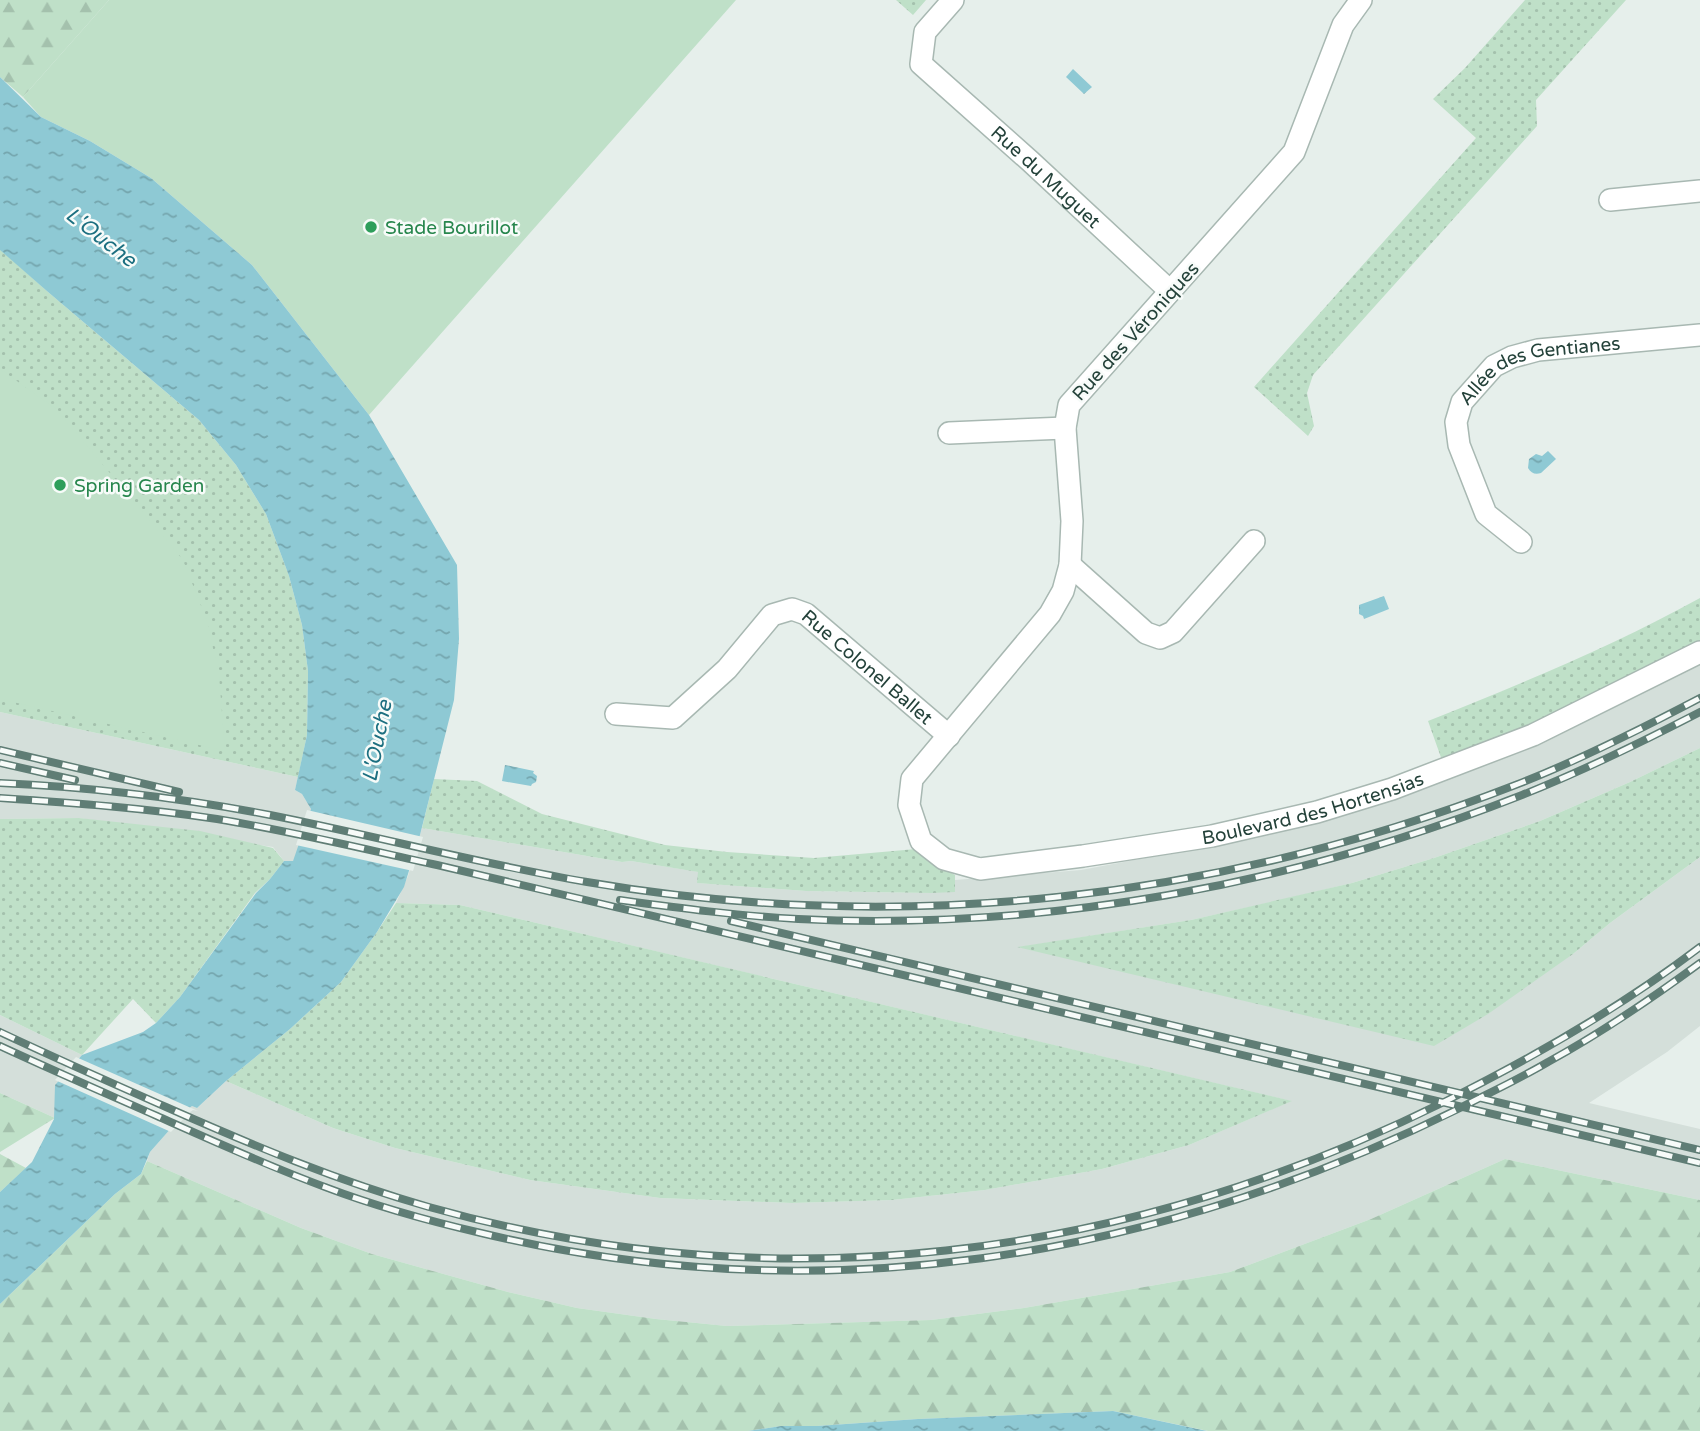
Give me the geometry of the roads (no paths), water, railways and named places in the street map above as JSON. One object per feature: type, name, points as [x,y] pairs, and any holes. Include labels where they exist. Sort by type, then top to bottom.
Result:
[{"type":"street","name":"Rue du Muguet","points":[[953,0],[925,32],[921,64],[1030,160],[1170,291]]},
{"type":"street","name":"Rue des Véroniques","points":[[915,825],[909,806],[912,779],[1051,614],[1063,591],[1070,565],[1072,521],[1065,428],[1069,405],[1294,152],[1343,26],[1361,0]]},
{"type":"street","points":[[1610,200],[1700,191]]},
{"type":"street","name":"Allée des Gentianes","points":[[1521,542],[1486,514],[1458,445],[1456,422],[1462,402],[1494,366],[1512,357],[1538,350],[1700,335]]},
{"type":"street","points":[[949,433],[1065,428]]},
{"type":"street","points":[[1070,565],[1146,634],[1160,638],[1173,632],[1254,541]]},
{"type":"street","name":"Rue Colonel Ballet","points":[[616,714],[673,718],[727,669],[772,615],[792,609],[806,614],[949,736]]},
{"type":"street","name":"Boulevard des Hortensias","points":[[915,825],[922,841],[944,859],[980,869],[1083,856],[1225,833],[1317,813],[1392,789],[1533,735],[1700,652]]},
{"type":"water","points":[[1073,69],[1092,87],[1084,94],[1066,77]]},
{"type":"water","name":"L'Ouche","points":[[0,77],[41,117],[90,141],[151,178],[252,265],[369,415],[457,565],[459,639],[454,700],[420,835],[404,887],[377,932],[341,982],[197,1108],[192,1106],[188,1109],[150,1152],[141,1174],[115,1194],[0,1304],[0,1192],[32,1162],[54,1119],[55,1085],[82,1055],[143,1032],[156,1023],[180,997],[256,893],[284,861],[293,861],[311,809],[302,794],[295,790],[307,735],[308,671],[302,625],[289,576],[266,514],[236,465],[199,420],[0,250]]},
{"type":"water","points":[[1548,451],[1556,459],[1541,473],[1532,472],[1528,468],[1529,459],[1536,454],[1542,456]]},
{"type":"water","points":[[1384,596],[1389,609],[1364,619],[1359,614],[1359,605]]},
{"type":"water","points":[[505,765],[534,771],[536,782],[531,786],[502,781]]},
{"type":"water","points":[[1113,1411],[1207,1431],[748,1431],[781,1426]]},
{"type":"railway","points":[[0,783],[102,790],[203,803],[310,823],[547,875],[705,898],[824,906],[942,905],[1059,897],[1176,880],[1292,856],[1406,824],[1518,784],[1610,744],[1700,698]]},
{"type":"railway","points":[[620,900],[776,918],[891,921],[1075,909],[1167,895],[1257,877],[1347,854],[1435,827],[1567,776],[1700,712]]},
{"type":"railway","points":[[0,750],[179,792]]},
{"type":"railway","points":[[0,763],[75,780]]},
{"type":"railway","points":[[0,798],[190,815],[327,840],[1700,1163]]},
{"type":"railway","points":[[731,921],[1700,1150]]},
{"type":"railway","points":[[0,1032],[263,1148],[328,1174],[429,1207],[559,1237],[689,1254],[818,1258],[946,1250],[1073,1231],[1198,1199],[1322,1156],[1444,1102],[1511,1067],[1608,1011],[1700,947]]},
{"type":"railway","points":[[0,1046],[283,1171],[402,1213],[481,1233],[607,1257],[733,1269],[858,1269],[981,1258],[1104,1236],[1224,1203],[1343,1161],[1460,1108],[1568,1051],[1700,963]]},
{"type":"place","name":"Stade Bourillot","points":[[371,227]]},
{"type":"place","name":"Spring Garden","points":[[60,485]]}]
